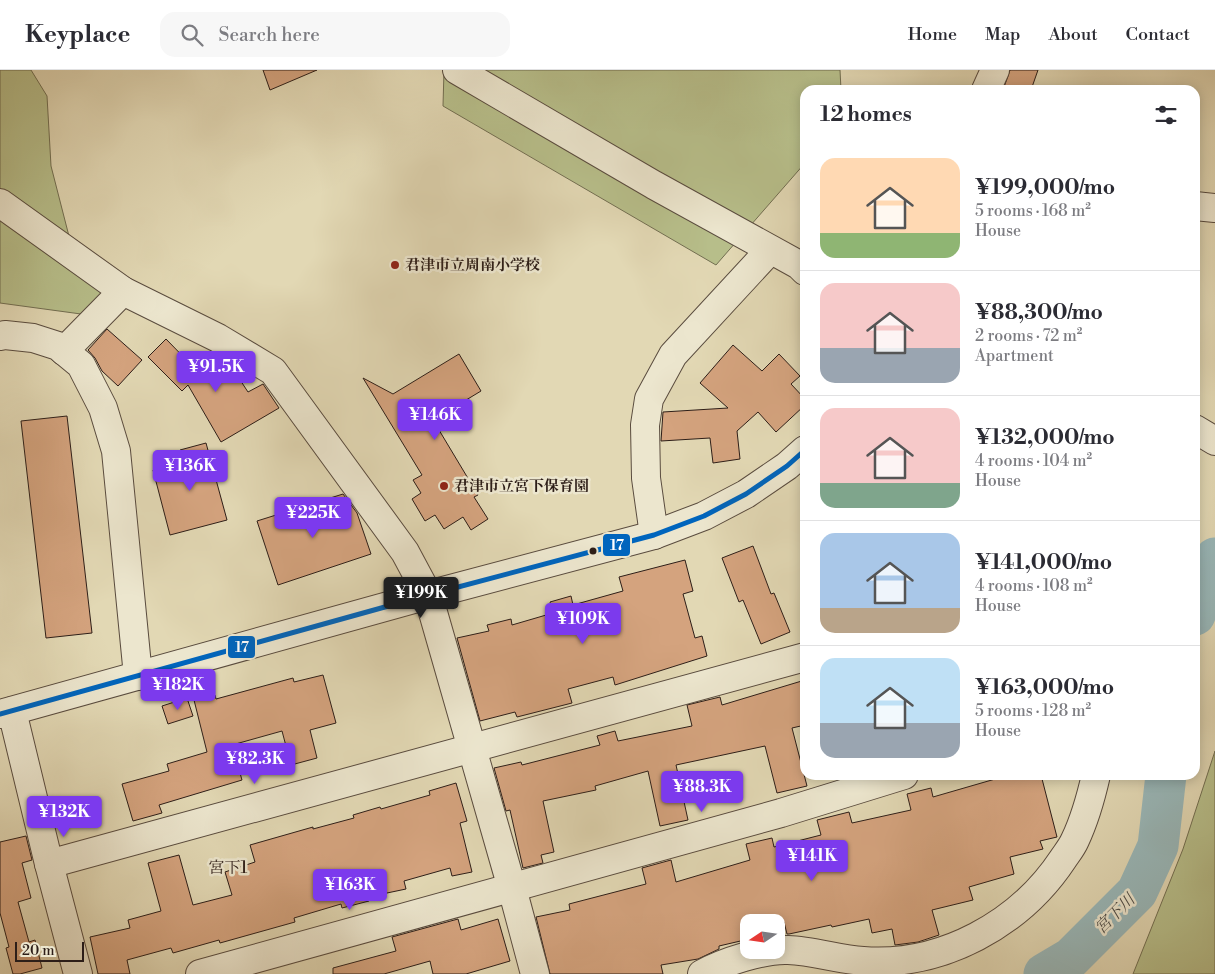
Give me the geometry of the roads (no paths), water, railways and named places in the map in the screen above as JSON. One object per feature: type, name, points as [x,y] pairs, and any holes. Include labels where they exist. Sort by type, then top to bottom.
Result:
[{"type":"street","points":[[457,70],[654,185],[800,266]]},
{"type":"street","points":[[988,85],[995,70]]},
{"type":"street","points":[[0,203],[123,291],[218,338],[273,371],[405,552],[428,595],[535,974]]},
{"type":"street","points":[[1200,206],[1215,208]]},
{"type":"street","points":[[654,534],[646,478],[645,425],[649,399],[673,355],[770,250]]},
{"type":"street","points":[[64,351],[123,291]]},
{"type":"street","points":[[0,336],[33,338],[58,346],[81,365],[103,408],[116,451],[138,676]]},
{"type":"street","points":[[1200,432],[1215,441]]},
{"type":"street","points":[[78,974],[6,712],[654,534],[704,516],[746,494],[787,466],[800,454]]},
{"type":"street","points":[[49,864],[800,658]]},
{"type":"street","points":[[200,974],[782,812],[888,780]]},
{"type":"street","points":[[702,974],[724,963],[758,954],[787,950],[864,961],[905,960],[953,948],[994,927],[1029,900],[1055,872],[1075,841],[1089,803],[1095,780]]},
{"type":"waterway","name":"宮下川","points":[[1200,601],[1215,558]]},
{"type":"waterway","name":"宮下川","points":[[1044,974],[1071,958],[1137,892],[1158,846],[1165,780]]},
{"type":"place","name":"君津市立周南小学校","points":[[395,265]]},
{"type":"place","name":"君津市立宮下保育園","points":[[444,486]]},
{"type":"district","name":"宮下1","points":[[228,868]]}]
